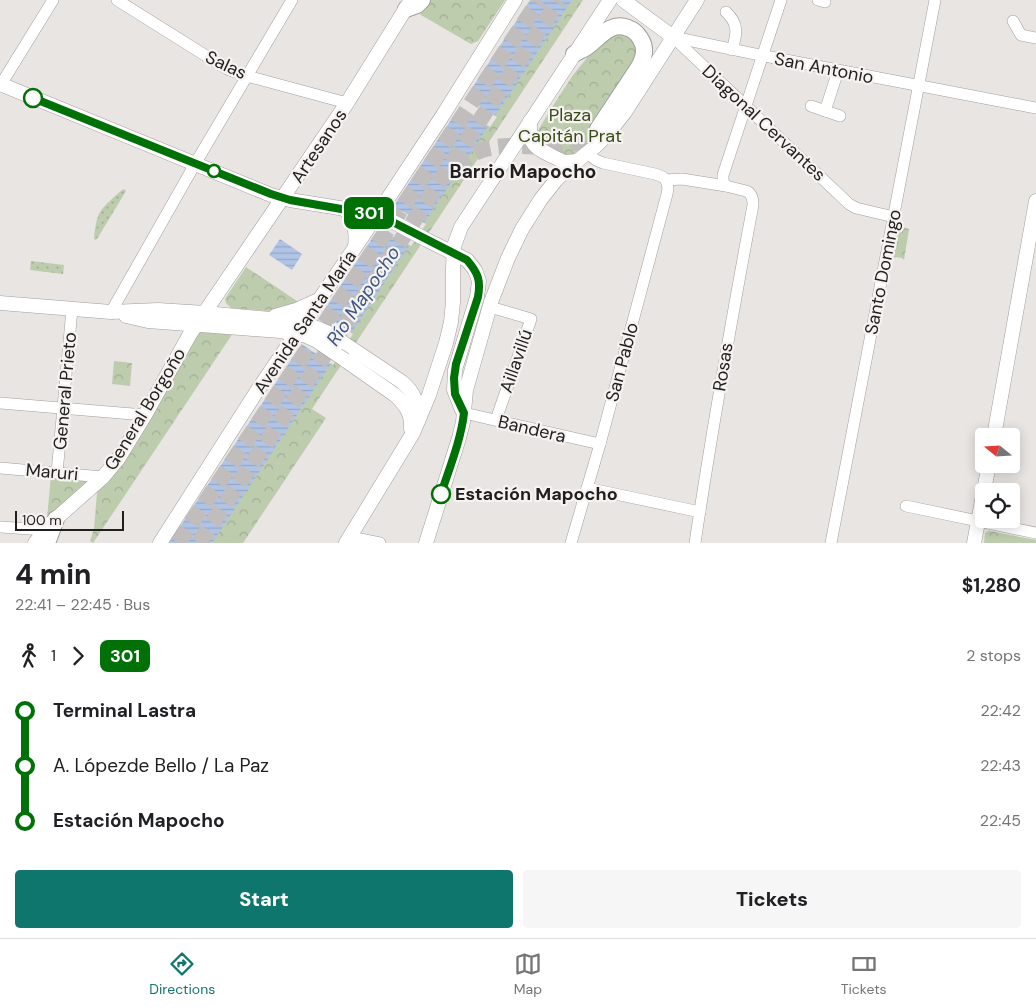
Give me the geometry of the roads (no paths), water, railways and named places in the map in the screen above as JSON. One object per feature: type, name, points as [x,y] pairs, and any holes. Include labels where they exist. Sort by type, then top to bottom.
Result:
[{"type":"highway","points":[[408,5],[417,5],[422,0]]},
{"type":"highway","points":[[574,54],[608,30],[619,26],[635,32],[642,40],[644,48],[643,60],[598,129]]},
{"type":"main road","name":"Avenida Santa María","points":[[160,543],[258,391],[304,329],[320,299],[355,247],[381,216],[515,0]]},
{"type":"main road","points":[[348,540],[408,442],[432,389],[453,312],[454,253],[461,227],[610,0]]},
{"type":"main road","name":"San Antonio","points":[[623,0],[673,36]]},
{"type":"main road","points":[[426,543],[459,438],[466,390],[490,306],[508,258],[527,220],[550,188],[566,170],[606,136],[625,112],[696,0]]},
{"type":"main road","name":"Artesanos","points":[[201,318],[347,104],[408,5]]},
{"type":"main road","points":[[0,85],[267,193],[283,198],[381,216],[464,258],[478,276],[480,284],[478,297],[455,370],[455,394],[464,413]]},
{"type":"main road","points":[[530,121],[530,134],[535,145],[562,161],[566,162],[582,157]]},
{"type":"main road","points":[[995,428],[1036,201]]},
{"type":"main road","points":[[345,209],[353,222],[356,235],[355,247]]},
{"type":"main road","points":[[265,318],[296,310],[320,299]]},
{"type":"main road","points":[[0,303],[111,312],[158,310],[201,318],[304,329]]},
{"type":"main road","points":[[201,318],[265,318],[292,321],[304,329],[316,341],[349,354],[402,382],[410,389],[417,405],[417,425]]},
{"type":"main road","name":"General Borgoño","points":[[49,531],[118,460],[201,318]]},
{"type":"main road","points":[[349,354],[405,405],[410,418],[408,442]]},
{"type":"main road","points":[[974,543],[977,528]]},
{"type":"main road","points":[[35,543],[49,531]]},
{"type":"street","points":[[0,85],[53,0]]},
{"type":"street","name":"Salas","points":[[117,0],[227,69],[347,104]]},
{"type":"street","points":[[111,312],[195,164],[292,0]]},
{"type":"street","points":[[726,186],[723,181],[723,175],[781,0]]},
{"type":"street","name":"Santo Domingo","points":[[832,543],[935,0]]},
{"type":"street","points":[[726,12],[732,18],[736,30],[732,50]]},
{"type":"street","points":[[1013,21],[1020,35],[1036,38]]},
{"type":"street","name":"San Antonio","points":[[673,36],[762,56],[1036,108]]},
{"type":"street","name":"Diagonal Cervantes","points":[[673,36],[844,200],[856,208],[894,216]]},
{"type":"street","points":[[825,111],[838,71]]},
{"type":"street","points":[[811,106],[840,116]]},
{"type":"street","points":[[582,157],[655,174],[666,180],[682,179],[726,186]]},
{"type":"street","name":"San Pablo","points":[[571,543],[600,444],[667,194],[666,180]]},
{"type":"street","name":"Rosas","points":[[695,543],[729,330],[753,202],[749,192],[726,186]]},
{"type":"street","name":"Aillavillú","points":[[490,306],[530,319],[498,414]]},
{"type":"street","name":"General Prieto","points":[[57,472],[72,309]]},
{"type":"street","points":[[0,403],[145,415]]},
{"type":"street","name":"Bandera","points":[[464,413],[600,444]]},
{"type":"street","name":"Maruri","points":[[0,468],[103,477]]},
{"type":"street","points":[[587,488],[700,512]]},
{"type":"street","points":[[906,506],[975,521]]},
{"type":"street","points":[[0,528],[49,531]]},
{"type":"street","points":[[1010,528],[1036,533]]},
{"type":"street","points":[[348,540],[380,543]]},
{"type":"water","name":"Río Mapocho","points":[[531,0],[572,0],[212,543],[169,543]]},
{"type":"water","points":[[280,239],[302,254],[292,270],[269,255]]},
{"type":"tunnel","points":[[178,543],[539,0]]},
{"type":"tunnel","points":[[199,543],[559,0]]},
{"type":"tunnel","points":[[456,167],[472,155],[489,148],[563,145],[581,140],[598,129]]},
{"type":"place","name":"Estación Mapocho","points":[[441,494]]},
{"type":"district","name":"Barrio Mapocho","points":[[523,171]]},
{"type":"park label","name":"Plaza Capitán Prat","points":[[570,125]]}]
